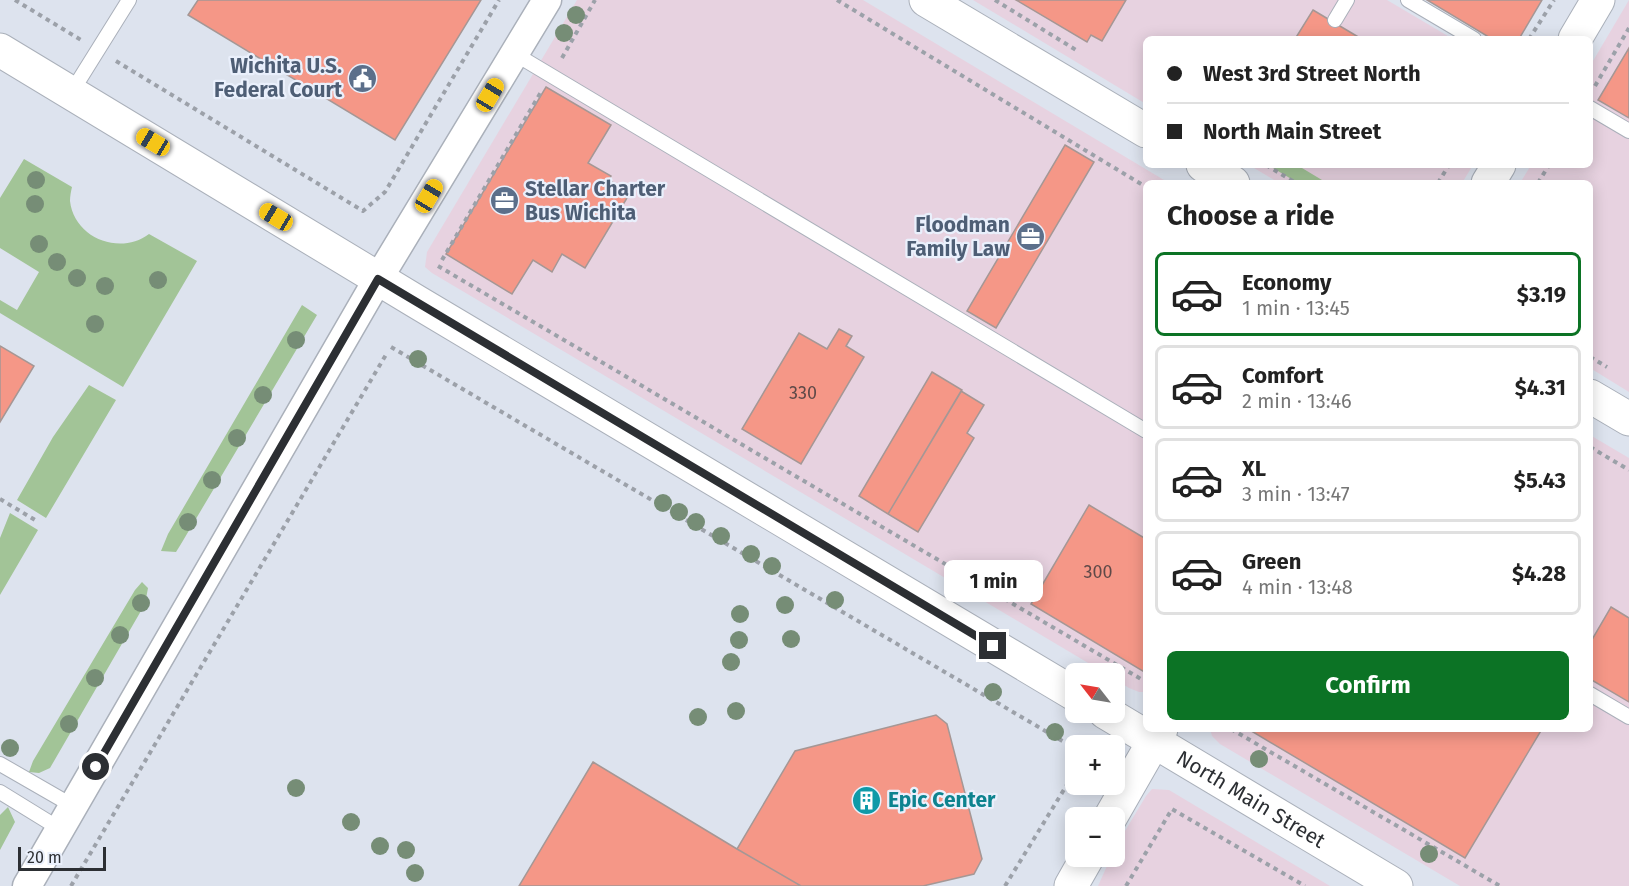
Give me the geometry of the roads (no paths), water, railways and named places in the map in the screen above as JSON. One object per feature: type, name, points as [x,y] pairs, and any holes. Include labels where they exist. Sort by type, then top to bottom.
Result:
[{"type":"street","points":[[27,886],[378,279],[547,0]]},
{"type":"street","points":[[926,0],[1143,129]]},
{"type":"street","points":[[1577,36],[1598,0]]},
{"type":"street","points":[[0,50],[378,279],[1065,688]]},
{"type":"street","points":[[1208,168],[1228,180]]},
{"type":"street","points":[[1593,398],[1629,420]]},
{"type":"street","name":"North Main Street","points":[[1125,721],[1143,729]]},
{"type":"street","points":[[1116,807],[1157,735]]},
{"type":"street","name":"North Main Street","points":[[1157,735],[1396,886]]},
{"type":"street","points":[[1071,886],[1082,867]]},
{"type":"lane","points":[[71,93],[129,0]]},
{"type":"lane","points":[[1335,20],[1347,0]]},
{"type":"lane","points":[[1408,0],[1469,36]]},
{"type":"lane","points":[[515,54],[1143,429]]},
{"type":"lane","points":[[1593,110],[1629,131]]},
{"type":"lane","points":[[1593,696],[1629,717]]},
{"type":"lane","points":[[0,764],[66,818]]},
{"type":"lane","points":[[0,792],[66,818]]},
{"type":"place","name":"Wichita U.S. Federal Court","points":[[363,78]]},
{"type":"place","name":"Stellar Charter Bus Wichita","points":[[504,201]]},
{"type":"place","name":"Floodman Family Law","points":[[1031,237]]},
{"type":"place","name":"Epic Center","points":[[867,800]]}]
